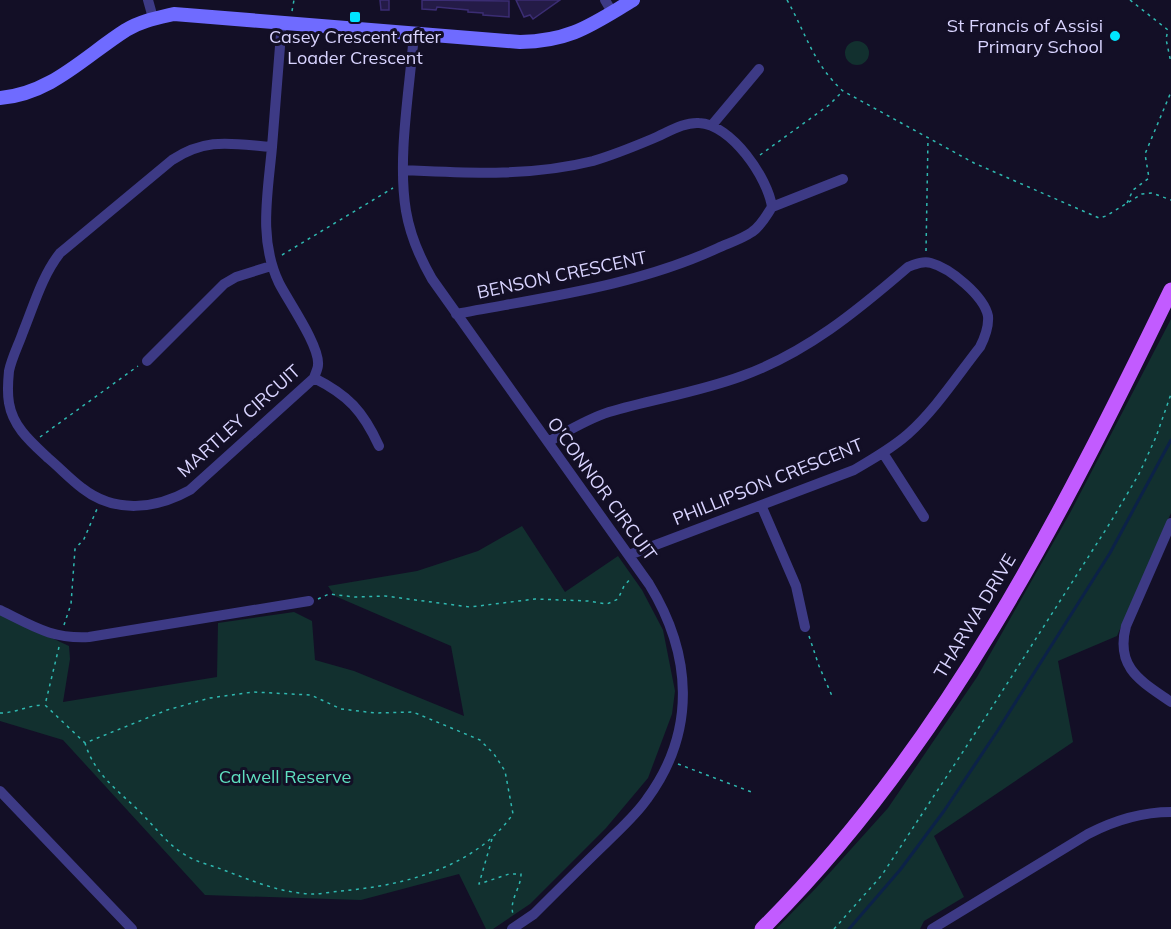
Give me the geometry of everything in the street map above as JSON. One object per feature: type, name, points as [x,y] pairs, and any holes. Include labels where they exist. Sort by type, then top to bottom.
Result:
[{"type":"main road","name":"THARWA DRIVE","points":[[762,929],[849,834],[898,771],[960,681],[1065,501],[1120,396],[1171,290]]},
{"type":"street","points":[[148,0],[153,18]]},
{"type":"street","points":[[0,99],[40,89],[127,30],[153,18],[185,13],[287,18],[414,33],[520,42],[544,41],[578,32],[608,6],[633,0]]},
{"type":"street","name":"MARTLEY CIRCUIT","points":[[272,147],[219,143],[202,145],[186,151],[172,160],[60,253],[46,272],[10,369],[7,387],[9,405],[26,437],[84,489],[102,500],[121,506],[142,507],[162,503],[190,490],[314,378],[318,365],[316,351],[271,263],[265,228],[287,18]]},
{"type":"street","name":"O'CONNOR CIRCUIT","points":[[414,33],[403,170],[406,213],[414,240],[432,279],[629,555],[664,608],[675,635],[681,663],[681,720],[674,748],[663,774],[639,810],[534,914],[512,929]]},
{"type":"street","points":[[712,125],[759,69]]},
{"type":"street","points":[[403,170],[492,174],[553,169],[612,155],[685,124],[699,123],[712,125],[730,136],[762,177],[772,207],[843,179]]},
{"type":"street","name":"BENSON CRESCENT","points":[[456,314],[612,284],[666,270],[753,232],[772,207]]},
{"type":"street","points":[[147,361],[224,284],[271,263]]},
{"type":"street","points":[[548,442],[577,425],[607,412],[724,382],[779,361],[830,331],[909,267],[918,263],[926,263]]},
{"type":"street","name":"PHILLIPSON CRESCENT","points":[[629,555],[854,470],[883,453],[931,412],[980,347],[986,335],[988,316],[980,298],[942,268],[926,263]]},
{"type":"street","points":[[314,378],[335,389],[354,404],[369,424],[379,446]]},
{"type":"street","points":[[883,453],[924,517]]},
{"type":"street","points":[[761,505],[796,586],[805,627]]},
{"type":"street","points":[[1171,523],[1122,639],[1123,653],[1131,672],[1171,702]]},
{"type":"street","points":[[0,610],[52,634],[70,638],[89,637],[309,600]]},
{"type":"street","points":[[2,796],[132,929]]},
{"type":"street","points":[[932,929],[1112,822],[1138,814],[1171,812]]},
{"type":"path","points":[[287,18],[294,0]]},
{"type":"path","points":[[788,0],[819,65],[829,79],[843,91],[974,163],[1092,216],[1106,216],[1142,194],[1152,193],[1171,200]]},
{"type":"path","points":[[1130,0],[1168,30],[1166,39],[1171,63]]},
{"type":"path","points":[[754,158],[830,105],[843,91]]},
{"type":"path","points":[[1127,204],[1133,190],[1149,178],[1145,154],[1171,92]]},
{"type":"path","points":[[926,263],[928,138]]},
{"type":"path","points":[[271,263],[396,187]]},
{"type":"path","points":[[45,434],[147,361]]},
{"type":"path","points":[[834,929],[882,875],[1110,523],[1127,496],[1156,437],[1171,394]]},
{"type":"path","points":[[69,611],[75,549],[84,539],[102,500]]},
{"type":"path","points":[[309,600],[329,594],[355,597],[385,596],[470,607],[535,599],[607,604],[618,599],[630,579]]},
{"type":"path","points":[[805,627],[832,696]]},
{"type":"path","points":[[45,705],[60,643]]},
{"type":"path","points":[[0,713],[11,713],[35,705],[45,705],[85,743],[98,771],[166,841],[188,857],[271,888],[312,894],[371,889],[409,879],[472,853],[502,829],[513,814],[505,771],[494,754],[480,740],[413,712],[341,709],[310,695],[253,692],[210,698],[167,710],[85,743]]},
{"type":"path","points":[[684,766],[754,793]]},
{"type":"path","points":[[492,838],[479,884],[509,874],[521,874],[521,881],[511,906],[512,913]]},
{"type":"green space","points":[[857,41],[866,44],[869,53],[866,62],[857,65],[848,62],[845,53],[848,44]]},
{"type":"green space","points":[[1171,319],[1171,513],[1117,636],[1058,661],[1073,742],[934,836],[964,897],[924,921],[920,929],[776,929],[888,808],[977,677],[1070,513]]},
{"type":"green space","name":"Calwell Reserve","points":[[522,526],[565,592],[618,556],[642,590],[663,630],[675,691],[672,714],[648,778],[606,828],[530,904],[493,929],[486,929],[459,874],[361,900],[205,895],[63,740],[0,721],[0,614],[69,646],[70,659],[63,702],[217,677],[218,623],[294,612],[312,621],[315,660],[354,671],[464,716],[451,646],[335,596],[328,586],[417,571],[478,551]]},
{"type":"building","points":[[380,0],[389,0],[389,10],[381,10]]},
{"type":"building","points":[[422,0],[509,1],[509,17],[437,7],[436,10],[422,9]]},
{"type":"building","points":[[516,0],[560,0],[533,19],[530,15],[524,17]]},
{"type":"waterway","points":[[849,929],[900,870],[944,811],[998,730],[1110,553],[1171,440]]},
{"type":"place","name":"Casey Crescent after Loader Crescent","points":[[355,17]]},
{"type":"place","name":"St Francis of Assisi Primary School","points":[[1115,36]]}]
